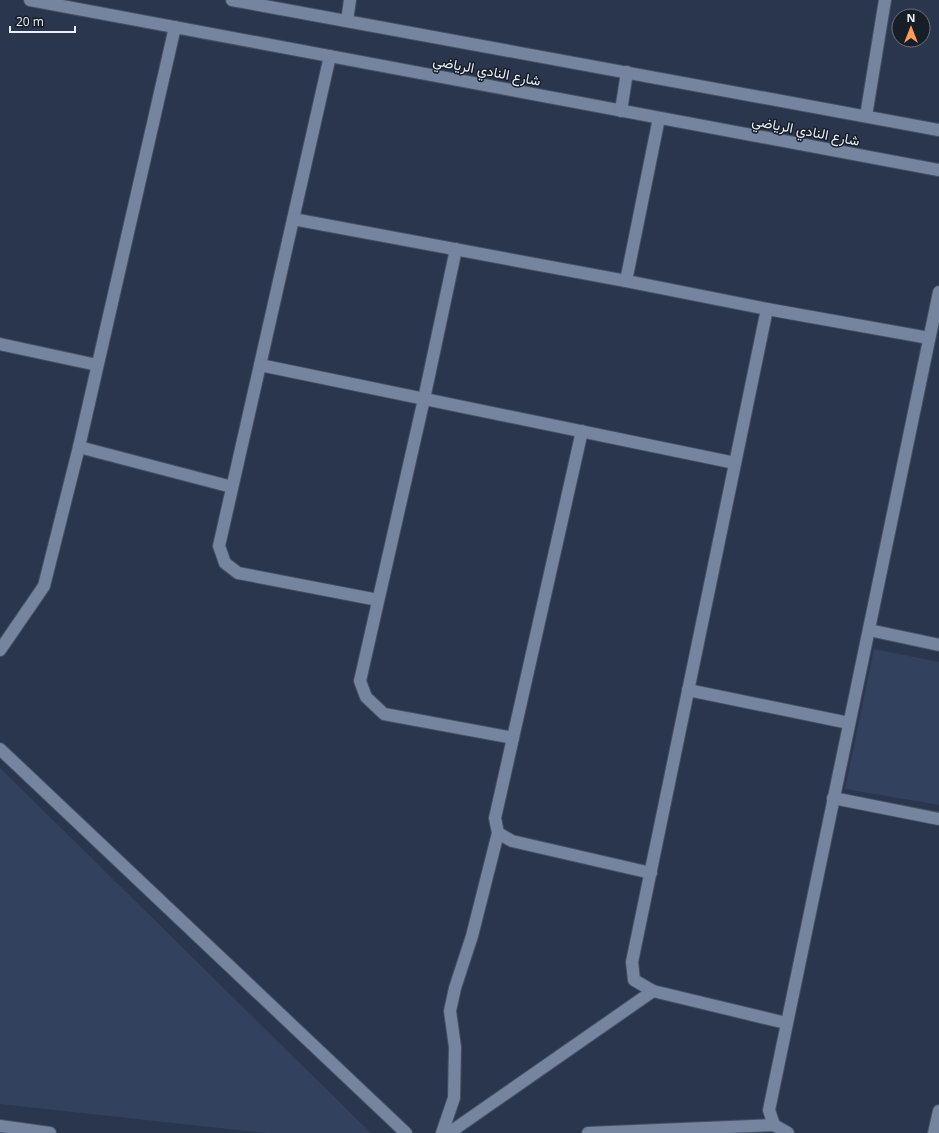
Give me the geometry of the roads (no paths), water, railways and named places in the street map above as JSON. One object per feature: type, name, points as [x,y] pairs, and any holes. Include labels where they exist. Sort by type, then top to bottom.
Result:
[{"type":"street","name":"شارع النادي الرياضي","points":[[30,0],[939,170]]},
{"type":"street","name":"شارع النادي الرياضي","points":[[232,0],[939,130]]},
{"type":"street","points":[[347,21],[350,0]]},
{"type":"street","points":[[866,116],[884,0]]},
{"type":"street","points":[[0,650],[44,586],[79,448],[175,27]]},
{"type":"street","points":[[330,56],[219,546],[226,563],[238,574],[378,600]]},
{"type":"street","points":[[621,110],[627,72]]},
{"type":"street","points":[[626,281],[659,118]]},
{"type":"street","points":[[293,218],[767,309],[929,338]]},
{"type":"street","points":[[456,249],[424,399],[360,681],[366,697],[384,714],[513,738]]},
{"type":"street","points":[[774,1125],[769,1110],[786,1024],[939,292]]},
{"type":"street","points":[[767,309],[632,962],[634,980],[653,991],[786,1024]]},
{"type":"street","points":[[0,344],[97,365]]},
{"type":"street","points":[[260,365],[735,463]]},
{"type":"street","points":[[442,1133],[454,1098],[455,1047],[450,1011],[455,988],[472,936],[498,833],[495,818],[582,431]]},
{"type":"street","points":[[79,448],[232,487]]},
{"type":"street","points":[[869,630],[939,645]]},
{"type":"street","points":[[688,690],[849,723]]},
{"type":"street","points":[[0,749],[406,1133]]},
{"type":"street","points":[[834,798],[939,819]]},
{"type":"street","points":[[498,833],[512,841],[651,873]]},
{"type":"street","points":[[449,1133],[653,991]]},
{"type":"street","points":[[934,1133],[939,1111]]},
{"type":"street","points":[[588,1133],[774,1125],[788,1133]]},
{"type":"street","points":[[0,1126],[44,1133]]}]
